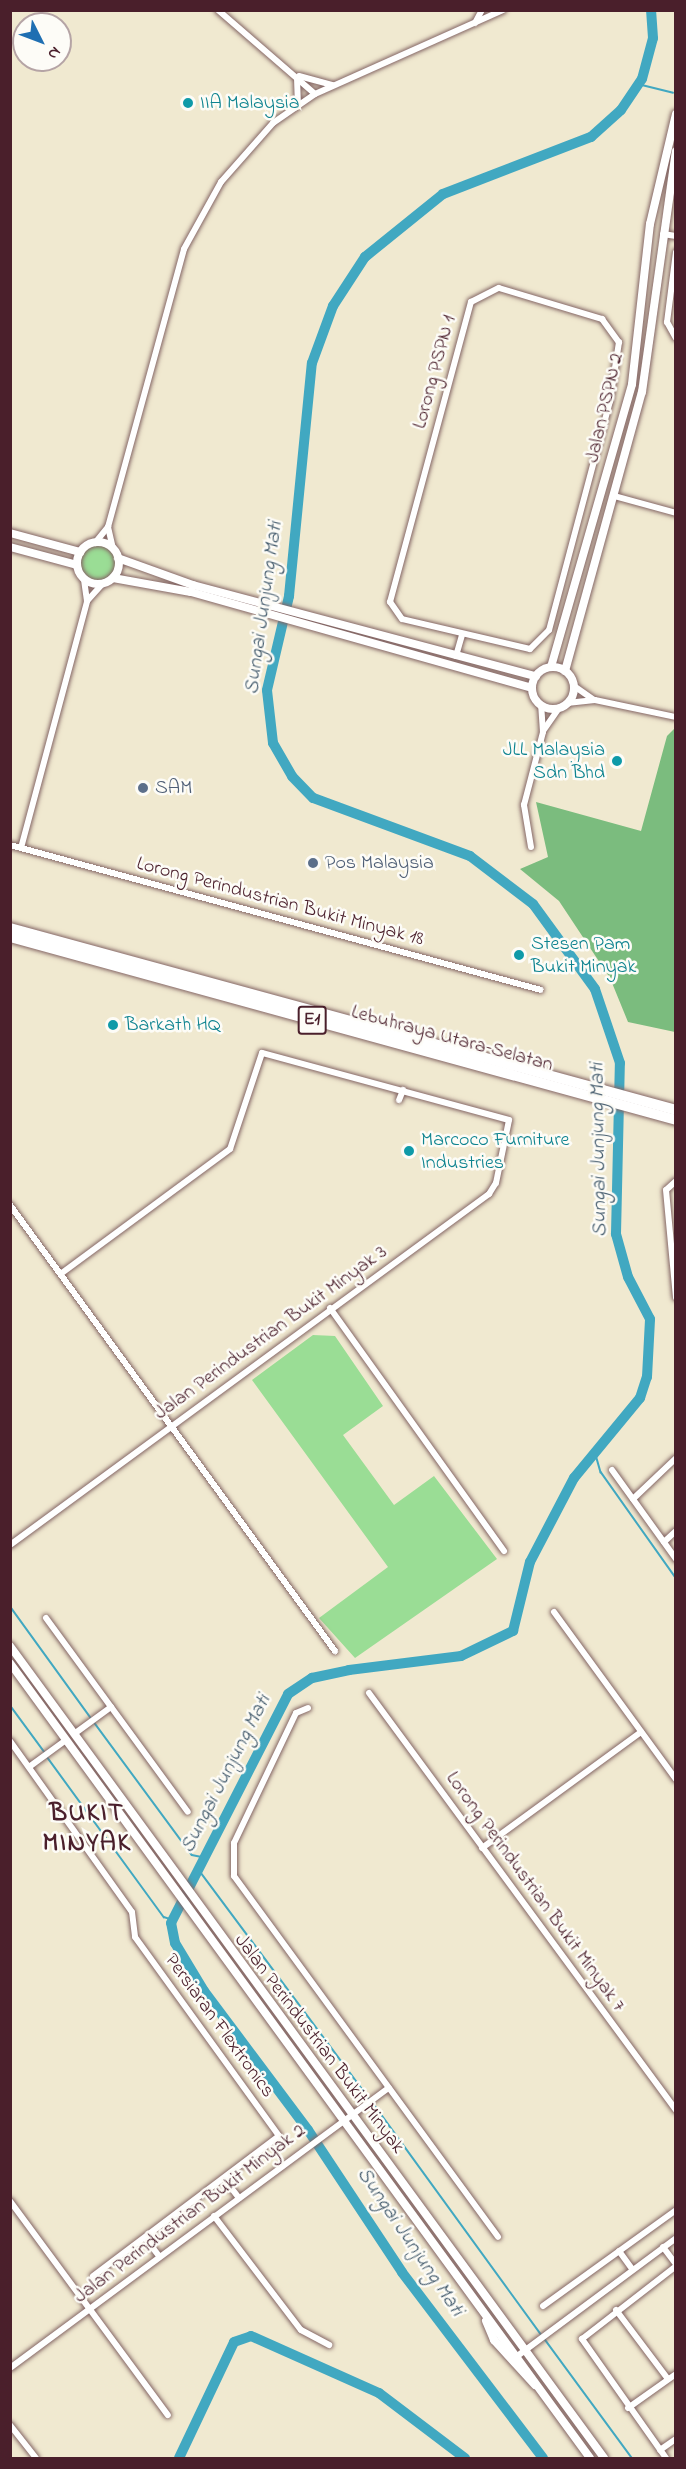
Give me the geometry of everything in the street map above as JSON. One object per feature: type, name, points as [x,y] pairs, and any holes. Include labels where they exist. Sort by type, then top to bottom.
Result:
[{"type":"highway","name":"Lebuhraya Utara–Selatan","points":[[10,928],[611,1097],[675,1120]]},
{"type":"highway","name":"Lebuhraya Utara–Selatan","points":[[10,937],[611,1097]]},
{"type":"highway","name":"Lebuhraya Utara–Selatan","points":[[635,1104],[675,1110]]},
{"type":"street","points":[[218,10],[296,75],[315,94]]},
{"type":"street","points":[[475,23],[482,10]]},
{"type":"street","points":[[21,848],[87,601],[84,579],[77,565],[80,552],[95,543],[108,527],[198,215],[260,138],[298,105],[333,85],[501,11]]},
{"type":"street","points":[[296,75],[333,85]]},
{"type":"street","points":[[296,75],[298,105]]},
{"type":"street","name":"Jalan PSPN 2","points":[[551,667],[632,384],[650,224],[675,114]]},
{"type":"street","name":"Jalan PSPN 2","points":[[565,671],[642,392],[675,151]]},
{"type":"street","points":[[663,234],[675,236]]},
{"type":"street","points":[[675,252],[667,322],[675,338]]},
{"type":"street","name":"Lorong PSPN 1","points":[[499,288],[602,319],[618,337],[610,401],[545,638],[524,649],[462,635],[402,619],[390,597],[474,297],[499,288]]},
{"type":"street","points":[[588,484],[604,488]]},
{"type":"street","points":[[614,496],[675,513]]},
{"type":"street","points":[[108,527],[113,549],[118,558],[132,568],[536,676]]},
{"type":"street","points":[[10,533],[80,552]]},
{"type":"street","points":[[95,543],[113,549]]},
{"type":"street","points":[[10,547],[77,565]]},
{"type":"street","points":[[87,601],[112,578],[118,558]]},
{"type":"street","points":[[112,578],[191,592],[532,688]]},
{"type":"street","points":[[84,579],[104,584]]},
{"type":"street","points":[[456,656],[462,635]]},
{"type":"street","points":[[531,847],[524,805],[543,732],[541,705],[532,688],[536,676],[551,667],[565,671],[574,686],[595,700]]},
{"type":"street","points":[[543,732],[574,686]]},
{"type":"street","points":[[541,705],[563,705],[595,700],[675,717]]},
{"type":"street","name":"Lorong Perindustrian Bukit Minyak 18","points":[[10,845],[541,990]]},
{"type":"street","points":[[62,1273],[230,1149],[262,1053],[403,1090],[399,1101]]},
{"type":"street","name":"Jalan Perindustrian Bukit Minyak 3","points":[[10,1545],[492,1191],[509,1120],[403,1090]]},
{"type":"street","points":[[675,1181],[666,1190],[675,1298]]},
{"type":"street","points":[[10,1205],[173,1425],[335,1651]]},
{"type":"street","points":[[330,1308],[504,1551]]},
{"type":"street","points":[[633,1499],[675,1458]]},
{"type":"street","points":[[612,1470],[675,1559]]},
{"type":"street","points":[[664,1542],[675,1531]]},
{"type":"street","points":[[554,1612],[675,1779]]},
{"type":"street","points":[[46,1618],[189,1812]]},
{"type":"street","name":"Jalan Perindustrian Bukit Minyak","points":[[10,1646],[201,1913],[604,2458]]},
{"type":"street","name":"Jalan Perindustrian Bukit Minyak","points":[[10,1663],[170,1888],[590,2458]]},
{"type":"street","name":"Lorong Perindustrian Bukit Minyak 7","points":[[369,1693],[675,2110]]},
{"type":"street","points":[[74,1734],[111,1707]]},
{"type":"street","name":"Jalan Perindustrian Bukit Minyak","points":[[308,1708],[296,1713],[234,1843],[234,1876],[498,2237]]},
{"type":"street","points":[[482,1848],[641,1732]]},
{"type":"street","points":[[10,1741],[29,1767],[66,1740]]},
{"type":"street","name":"Persiaran Flextronics","points":[[29,1767],[132,1912],[133,1934],[278,2139],[93,2276]]},
{"type":"street","name":"Jalan Perindustrian Bukit Minyak 2","points":[[10,2368],[389,2088]]},
{"type":"street","points":[[225,2180],[239,2198]]},
{"type":"street","points":[[10,2201],[168,2415]]},
{"type":"street","points":[[543,2306],[675,2210]]},
{"type":"street","points":[[214,2216],[301,2330],[329,2345]]},
{"type":"street","points":[[145,2238],[159,2256]]},
{"type":"street","points":[[516,2356],[675,2238]]},
{"type":"street","points":[[663,2247],[675,2265],[585,2334],[582,2346],[666,2458]]},
{"type":"street","points":[[619,2251],[632,2269]]},
{"type":"street","points":[[616,2310],[668,2379]]},
{"type":"street","points":[[484,2314],[494,2340],[524,2379],[538,2387]]},
{"type":"street","points":[[628,2408],[675,2374]]},
{"type":"street","points":[[10,2425],[36,2458]]},
{"type":"street","points":[[660,2450],[675,2439]]},
{"type":"green space","points":[[98,545],[111,550],[116,563],[111,576],[98,581],[85,576],[80,563],[85,550]]},
{"type":"green space","points":[[675,728],[675,1032],[628,1022],[610,978],[559,901],[520,869],[548,857],[536,802],[641,831],[667,736]]},
{"type":"green space","points":[[313,1335],[335,1336],[383,1406],[343,1435],[394,1505],[434,1476],[497,1559],[355,1658],[319,1618],[388,1567],[252,1380]]},
{"type":"waterway","name":"Sungai Junjung Mati","points":[[543,2458],[402,2272],[308,2130],[204,1991],[175,1943],[171,1923],[288,1694],[312,1678],[349,1670],[461,1656],[513,1631],[530,1562],[574,1478],[640,1398],[647,1377],[650,1319],[628,1277],[616,1234],[620,1063],[595,989],[533,904],[470,856],[313,798],[292,776],[273,743],[267,690],[289,596],[312,363],[333,306],[365,257],[443,194],[591,137],[621,110],[642,79],[653,38],[651,10]]},
{"type":"waterway","points":[[638,84],[673,93]]},
{"type":"waterway","points":[[596,1455],[601,1472],[676,1578]]},
{"type":"waterway","points":[[10,1606],[91,1718]]},
{"type":"waterway","points":[[10,1705],[46,1754]]},
{"type":"waterway","points":[[94,1722],[192,1855],[208,1858]]},
{"type":"waterway","points":[[48,1758],[164,1917],[173,1920]]},
{"type":"waterway","points":[[199,1870],[370,2099]]},
{"type":"waterway","points":[[373,2103],[541,2334]]},
{"type":"waterway","points":[[179,2458],[234,2342],[251,2336],[379,2393],[465,2458]]},
{"type":"waterway","points":[[544,2338],[632,2458]]},
{"type":"place","name":"IIA Malaysia","points":[[188,103]]},
{"type":"place","name":"JLL Malaysia Sdn Bhd","points":[[617,761]]},
{"type":"place","name":"SAM","points":[[143,788]]},
{"type":"place","name":"Pos Malaysia","points":[[313,863]]},
{"type":"place","name":"Stesen Pam Bukit Minyak","points":[[519,955]]},
{"type":"place","name":"Barkath HQ","points":[[113,1025]]},
{"type":"place","name":"Marcoco Furniture Industries","points":[[409,1151]]},
{"type":"district","name":"BUKIT MINYAK","points":[[87,1830]]}]
